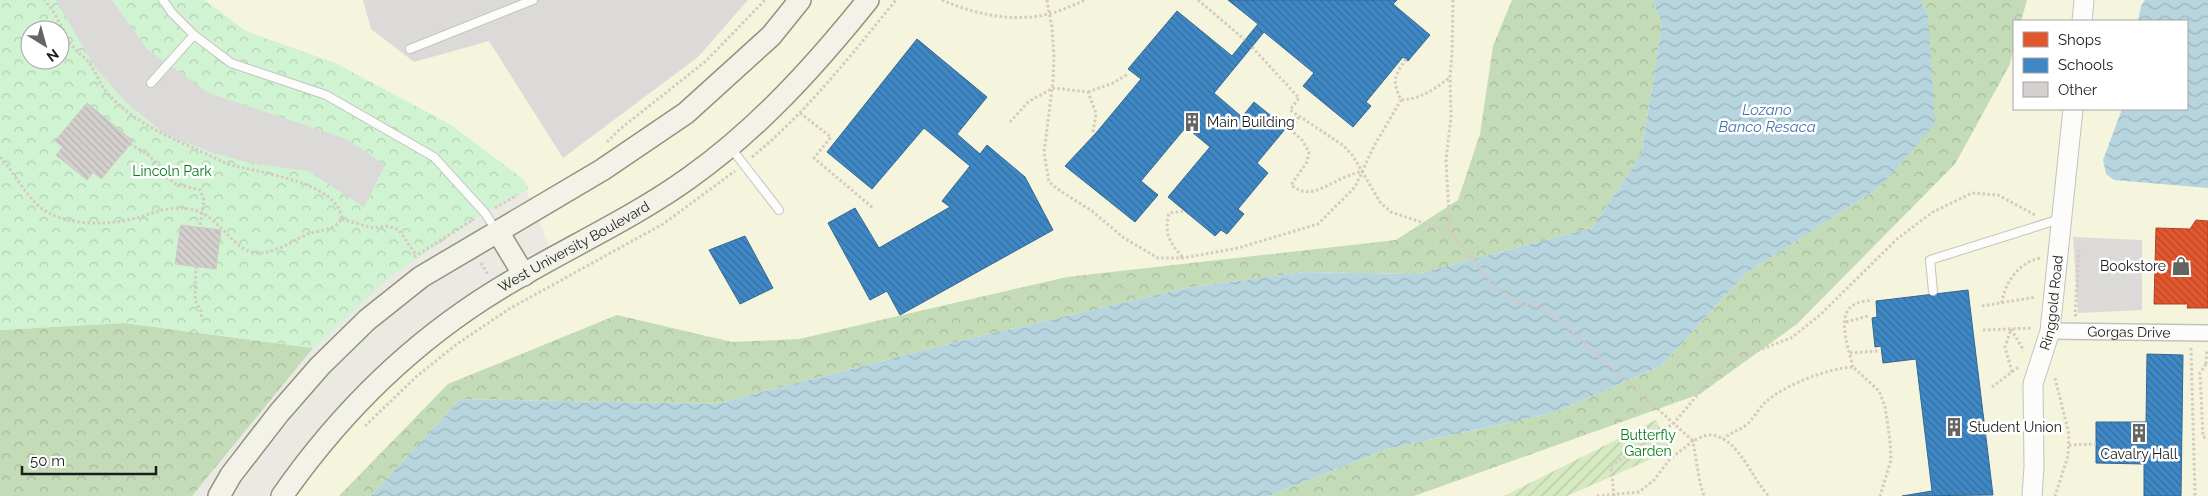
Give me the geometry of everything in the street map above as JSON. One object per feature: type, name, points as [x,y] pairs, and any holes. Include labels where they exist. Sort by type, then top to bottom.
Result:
[{"type":"main road","points":[[219,496],[231,475],[279,413],[320,366],[366,320],[421,277],[602,170],[686,113],[771,36],[800,0]]},
{"type":"main road","name":"West University Boulevard","points":[[282,496],[303,466],[342,418],[382,378],[436,330],[497,290],[646,206],[688,179],[730,146],[821,59],[868,0]]},
{"type":"main road","points":[[498,232],[524,275]]},
{"type":"street","points":[[2082,20],[2084,0]]},
{"type":"street","name":"Ringgold Road","points":[[2032,496],[2034,384],[2044,330],[2055,220],[2073,110]]},
{"type":"street","name":"Gorgas Drive","points":[[2044,330],[2208,333]]},
{"type":"lane","points":[[163,0],[172,13],[194,35],[231,63],[326,95],[434,157],[485,213],[498,232]]},
{"type":"lane","points":[[410,48],[533,0]]},
{"type":"lane","points":[[152,83],[194,35]]},
{"type":"lane","points":[[730,146],[779,210]]},
{"type":"lane","points":[[1933,291],[1930,260],[2055,220]]},
{"type":"path","points":[[0,157],[33,201],[43,210],[54,216],[72,220],[95,222],[131,219],[162,208],[193,209],[215,220],[240,246],[249,252],[259,253],[282,247],[309,234],[329,228],[338,224],[342,219],[341,211],[334,201],[320,191],[255,170],[227,164],[159,132],[130,115],[107,93],[90,65],[74,48],[54,10],[44,0]]},
{"type":"path","points":[[942,0],[972,11],[996,16],[1034,17],[1048,14],[1085,0]]},
{"type":"path","points":[[1047,0],[1052,28],[1053,88],[1044,154],[1050,182],[1058,190],[1092,211],[1124,238],[1158,258],[1183,258],[1238,248],[1318,224],[1354,187],[1400,100]]},
{"type":"path","points":[[1198,0],[1245,40]]},
{"type":"path","points":[[1450,232],[1446,183],[1451,117],[1450,77],[1453,0]]},
{"type":"path","points":[[1252,48],[1299,98],[1290,110],[1344,146],[1363,171],[1380,202],[1390,212],[1450,232],[1495,287],[1518,302],[1543,308],[1564,324],[1694,440],[1700,484],[1704,496]]},
{"type":"path","points":[[1400,100],[1395,87],[1395,76],[1406,59]]},
{"type":"path","points":[[1010,122],[1028,102],[1053,88],[1088,92],[1113,83],[1128,74]]},
{"type":"path","points":[[1400,100],[1415,99],[1428,94],[1450,77]]},
{"type":"path","points":[[1088,92],[1096,113],[1093,132]]},
{"type":"path","points":[[800,113],[831,137],[814,158],[873,208]]},
{"type":"path","points":[[1299,117],[1290,129],[1302,140],[1308,152],[1303,169],[1291,185],[1299,192],[1310,192],[1363,171]]},
{"type":"path","points":[[130,144],[150,156],[166,177],[176,184],[200,190],[204,200],[200,227]]},
{"type":"path","points":[[1614,495],[1612,466],[1674,423],[1723,364],[1791,338],[1820,315],[1896,239],[1933,212],[1972,193],[1998,195],[2055,220]]},
{"type":"path","points":[[1183,258],[1171,243],[1165,228],[1169,214],[1185,211]]},
{"type":"path","points":[[342,219],[373,228],[388,226],[399,230],[416,255]]},
{"type":"path","points":[[460,228],[509,309]]},
{"type":"path","points":[[2079,245],[2075,315],[2084,315]]},
{"type":"path","points":[[2002,303],[2003,291],[2013,276],[2036,258],[2046,257]]},
{"type":"path","points":[[196,266],[195,300],[201,310],[202,320]]},
{"type":"path","points":[[1982,306],[2044,296]]},
{"type":"path","points":[[1872,300],[1852,306],[1848,311],[1844,339],[1853,367],[1879,391],[1885,406],[1891,460],[1880,496]]},
{"type":"path","points":[[1846,322],[1868,316]]},
{"type":"path","points":[[2011,329],[2026,354]]},
{"type":"path","points":[[2011,329],[2005,347],[2012,372]]},
{"type":"path","points":[[1983,330],[2044,330]]},
{"type":"path","points":[[2183,347],[2208,349],[2207,365],[2200,372],[2203,437],[2208,438]]},
{"type":"path","points":[[2192,347],[2195,496]]},
{"type":"path","points":[[1850,353],[1878,351]]},
{"type":"path","points":[[1992,387],[2024,363]]},
{"type":"path","points":[[1723,440],[1729,432],[1744,426],[1766,401],[1783,389],[1842,368],[1853,367]]},
{"type":"path","points":[[2054,375],[2067,422],[2069,445],[2068,456],[2055,496]]},
{"type":"path","points":[[1597,496],[1639,492],[1654,480],[1670,458],[1694,440],[1709,435],[1723,440],[1736,450],[1767,495]]},
{"type":"path","points":[[2069,445],[2096,444]]},
{"type":"shaded area","points":[[56,0],[112,0],[147,49],[209,93],[347,139],[385,165],[364,207],[308,171],[250,163],[214,153],[166,135],[126,102],[94,66],[70,24],[70,20],[68,20]]},
{"type":"shaded area","points":[[204,0],[2208,0],[2208,496],[294,496],[341,432],[393,380],[453,332],[558,268],[522,179],[451,125],[335,63],[246,31]]},
{"type":"shaded area","points":[[363,0],[748,0],[698,57],[563,158],[489,41],[414,62],[371,29]]},
{"type":"shaded area","points":[[2073,237],[2142,240],[2142,310],[2078,313]]},
{"type":"green space","name":"Lincoln Park","points":[[0,0],[204,0],[247,32],[335,63],[451,125],[523,179],[529,189],[485,213],[392,275],[313,348],[124,323],[0,330]]},
{"type":"green space","points":[[1512,0],[1652,0],[1662,24],[1641,155],[1592,228],[1417,274],[1304,272],[1186,288],[964,340],[715,404],[460,399],[371,496],[339,496],[448,384],[617,315],[732,342],[799,339],[1067,277],[1396,240],[1458,200],[1480,134],[1493,46]]},
{"type":"green space","points":[[1920,0],[2027,0],[2021,20],[2013,20],[2013,52],[2009,66],[1955,164],[1797,324],[1700,394],[1414,496],[1269,496],[1387,449],[1553,413],[1661,366],[1745,274],[1881,186],[1928,15]]},
{"type":"green space","points":[[124,323],[313,348],[192,496],[0,496],[0,330]]},
{"type":"green space","name":"Butterfly Garden","points":[[1656,420],[1672,450],[1567,496],[1504,496]]},
{"type":"water","name":"Lozano Banco Resaca","points":[[1652,0],[1920,0],[1928,15],[1935,124],[1881,186],[1745,274],[1661,366],[1553,413],[1387,449],[1269,496],[371,496],[460,399],[715,404],[964,340],[1186,288],[1304,272],[1417,274],[1592,228],[1641,155],[1662,24]]},
{"type":"water","points":[[2145,0],[2208,0],[2208,188],[2114,180],[2106,174],[2103,160],[2122,110],[2188,110],[2188,20],[2138,20],[2141,6]]},
{"type":"building: Shops","name":"Bookstore","points":[[2196,220],[2208,221],[2208,308],[2187,308],[2188,304],[2154,304],[2156,228],[2190,229]]},
{"type":"building: Schools","name":"Main Building","points":[[1228,0],[1397,0],[1393,4],[1430,35],[1408,61],[1403,57],[1366,102],[1371,106],[1353,127],[1303,86],[1314,73],[1264,32],[1214,93],[1242,117],[1254,102],[1286,128],[1257,163],[1268,173],[1238,209],[1244,214],[1227,234],[1221,230],[1215,236],[1168,197],[1210,147],[1186,127],[1141,181],[1158,195],[1135,222],[1065,166],[1096,133],[1141,79],[1128,69],[1177,11],[1232,56],[1258,24]]},
{"type":"building: Schools","points":[[917,39],[987,97],[957,134],[980,154],[987,145],[1025,177],[1053,230],[900,315],[887,291],[870,300],[828,223],[855,208],[879,248],[950,207],[942,201],[970,166],[924,128],[872,189],[827,152]]},
{"type":"building: Schools","points":[[745,236],[773,288],[740,304],[709,250]]},
{"type":"building: Schools","name":"Student Union","points":[[1968,290],[1993,495],[1902,496],[1932,491],[1916,359],[1883,363],[1881,346],[1875,347],[1872,318],[1877,317],[1876,301]]},
{"type":"building: Schools","name":"Cavalry Hall","points":[[2147,354],[2183,355],[2181,496],[2144,496],[2144,464],[2096,463],[2096,422],[2146,422]]},
{"type":"building: Other","points":[[87,103],[133,141],[101,179],[93,172],[87,180],[56,155],[63,147],[55,141]]},
{"type":"building: Other","points":[[181,225],[221,230],[216,269],[175,264]]},
{"type":"place","name":"Main Building","points":[[1192,122]]},
{"type":"place","name":"Bookstore","points":[[2181,266]]},
{"type":"place","name":"Student Union","points":[[1954,427]]},
{"type":"place","name":"Cavalry Hall","points":[[2139,433]]}]
